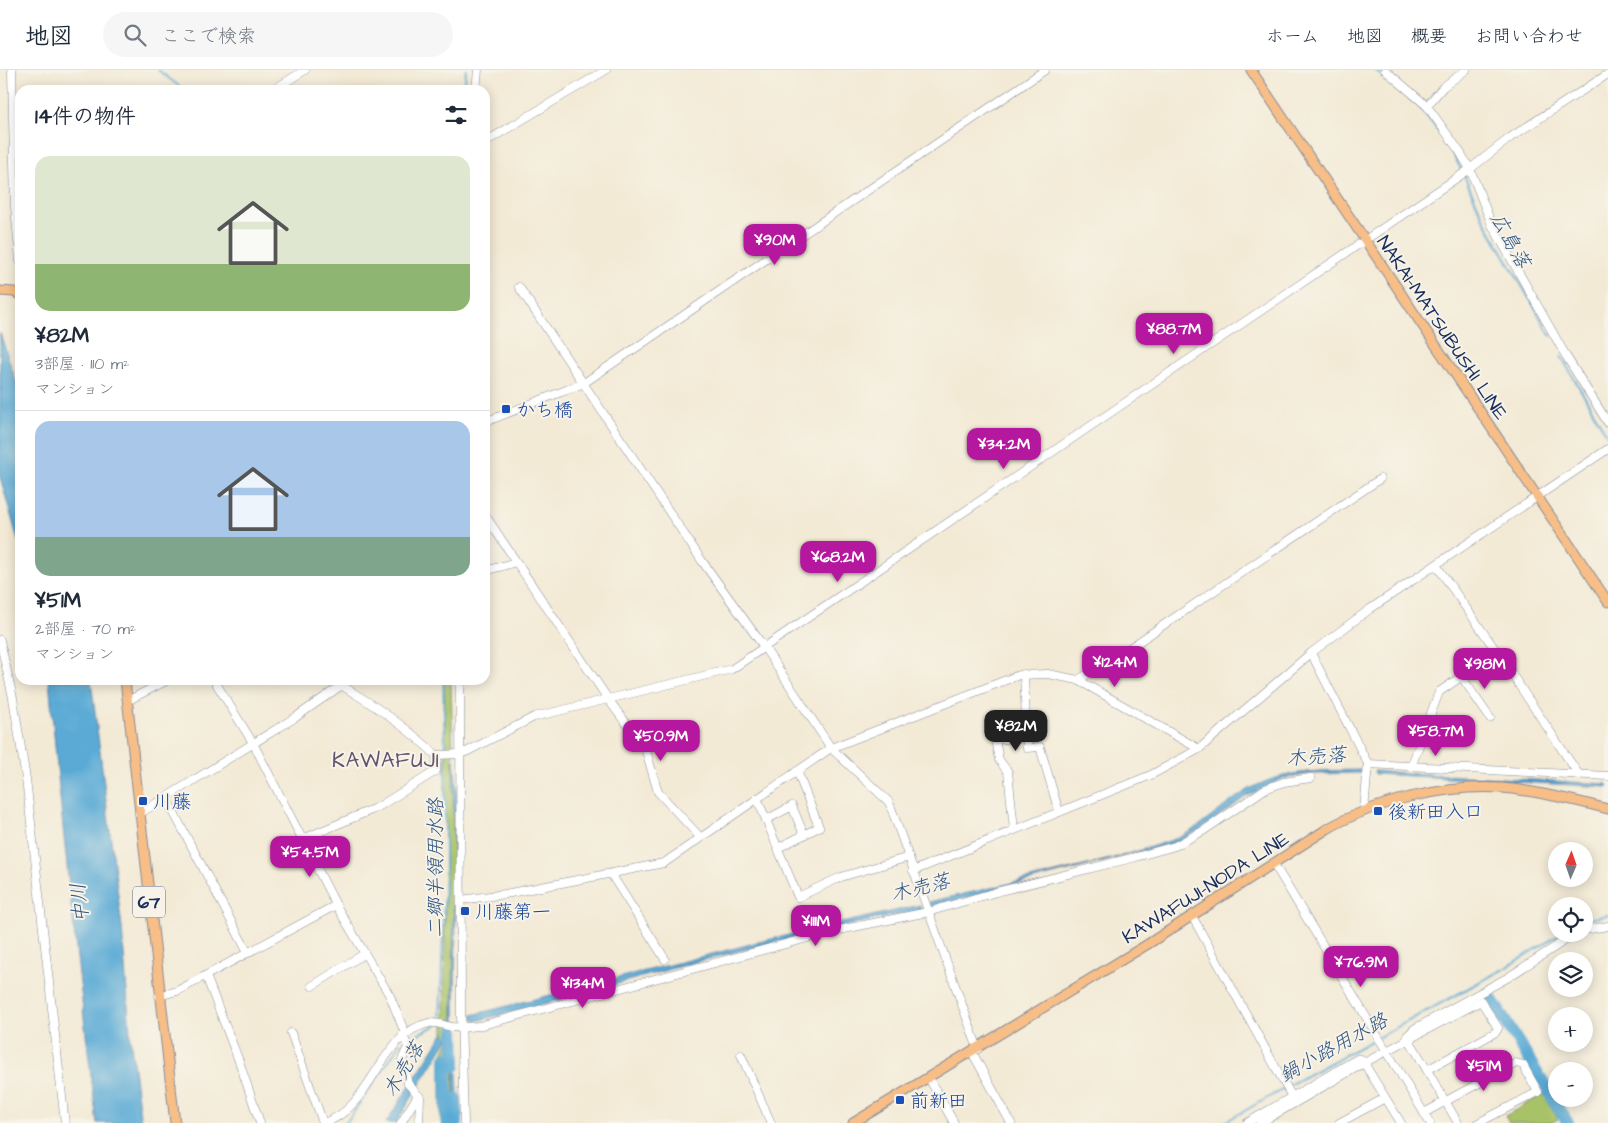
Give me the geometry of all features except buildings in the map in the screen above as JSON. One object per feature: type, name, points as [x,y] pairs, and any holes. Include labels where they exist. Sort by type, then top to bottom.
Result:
[{"type":"main road","name":"NAKAI-MATSUBUSHI LINE","points":[[1251,70],[1608,602]]},
{"type":"main road","name":"67","points":[[125,685],[159,996],[175,1123]]},
{"type":"main road","name":"KAWAFUJI-NODA LINE","points":[[853,1123],[1192,916],[1327,829],[1364,812],[1416,797],[1477,788],[1524,791],[1608,810]]},
{"type":"street","points":[[12,70],[15,207]]},
{"type":"street","points":[[281,85],[306,70]]},
{"type":"street","points":[[476,85],[478,70]]},
{"type":"street","points":[[490,139],[606,70]]},
{"type":"street","points":[[490,420],[584,382],[1045,70]]},
{"type":"street","points":[[1385,70],[1427,106],[1466,172],[1492,225],[1566,356],[1608,423]]},
{"type":"street","points":[[1427,106],[1443,87],[1466,70]]},
{"type":"street","points":[[342,685],[378,707],[437,756],[466,752],[534,717],[725,673],[1466,172],[1511,137],[1608,74]]},
{"type":"street","points":[[519,287],[702,561],[764,647],[831,748],[889,802],[975,1050],[1011,1123]]},
{"type":"street","points":[[913,871],[1151,775],[1199,749],[1310,653],[1608,449]]},
{"type":"street","points":[[1078,680],[1128,649],[1380,479]]},
{"type":"street","points":[[490,523],[608,699],[644,744],[658,792],[700,837]]},
{"type":"street","points":[[490,570],[516,562]]},
{"type":"street","points":[[1436,565],[1579,775]]},
{"type":"street","points":[[0,640],[14,698],[26,779],[65,1123]]},
{"type":"street","points":[[1411,767],[1439,692],[1497,652]]},
{"type":"street","points":[[1310,653],[1368,764],[1364,812]]},
{"type":"street","points":[[1024,674],[1027,748],[1040,747],[1059,812]]},
{"type":"street","points":[[461,900],[497,896],[664,862],[796,770],[831,748],[1024,674],[1048,674],[1078,680],[1199,749]]},
{"type":"street","points":[[1462,676],[1490,718]]},
{"type":"street","points":[[127,701],[158,685]]},
{"type":"street","points":[[217,685],[253,742],[336,905],[390,996],[408,1047],[402,1060],[408,1084],[418,1095],[419,1123]]},
{"type":"street","points":[[139,814],[296,717],[336,685]]},
{"type":"street","points":[[460,685],[456,754],[461,900],[458,1027],[464,1123]]},
{"type":"street","points":[[1014,829],[1008,772],[999,760],[995,740],[1027,737]]},
{"type":"street","points":[[302,838],[378,807],[436,771],[437,756]]},
{"type":"street","points":[[1368,764],[1608,776]]},
{"type":"street","points":[[778,848],[819,827],[796,770]]},
{"type":"street","points":[[291,1034],[326,1122],[342,1114],[353,1103],[404,1034],[431,1023],[458,1027],[479,1026],[834,931],[928,912],[1175,846],[1203,831],[1265,789],[1284,782],[1311,778]]},
{"type":"street","points":[[166,798],[248,953]]},
{"type":"street","points":[[757,798],[798,897],[841,877],[909,858]]},
{"type":"street","points":[[766,820],[792,806],[804,835]]},
{"type":"street","points":[[1274,864],[1430,1123]]},
{"type":"street","points":[[610,874],[665,960]]},
{"type":"street","points":[[159,996],[177,991],[336,905]]},
{"type":"street","points":[[1192,916],[1292,1097]]},
{"type":"street","points":[[1593,928],[1608,926]]},
{"type":"street","points":[[1458,1123],[1406,1036],[1414,1029],[1507,978],[1563,942]]},
{"type":"street","points":[[312,986],[364,954]]},
{"type":"street","points":[[206,976],[240,1060],[260,1123]]},
{"type":"street","points":[[1265,1122],[1364,1063],[1481,1001],[1498,1028],[1496,1032],[1426,1070]]},
{"type":"street","points":[[741,1055],[772,1123]]},
{"type":"street","points":[[1247,1123],[1358,1059],[1361,1059],[1364,1063],[1401,1123]]},
{"type":"street","points":[[1424,1113],[1444,1100],[1516,1063],[1523,1065],[1538,1092],[1478,1123]]},
{"type":"street","points":[[928,1078],[954,1123]]},
{"type":"street","points":[[401,1123],[418,1095]]},
{"type":"street","points":[[1339,1123],[1386,1098]]},
{"type":"green space","points":[[444,685],[451,685],[454,1123],[441,1123],[441,1058],[449,1040],[444,1031],[446,758]]},
{"type":"green space","points":[[1544,1094],[1548,1101],[1548,1107],[1551,1107],[1558,1119],[1551,1123],[1509,1123],[1505,1116]]},
{"type":"water","points":[[0,333],[15,378],[15,530],[0,477]]},
{"type":"water","name":"中川","points":[[49,685],[92,685],[122,927],[131,1045],[141,1123],[97,1123],[59,791]]},
{"type":"water","points":[[454,760],[457,789],[456,897],[454,897]]},
{"type":"water","points":[[1362,770],[1363,773],[1310,774],[1282,779],[1245,797],[1203,828],[1175,843],[931,907],[929,902],[1082,866],[1172,840],[1183,836],[1202,824],[1238,796],[1275,778],[1304,772]]},
{"type":"water","points":[[1374,771],[1608,784],[1608,787],[1375,774]]},
{"type":"water","points":[[454,901],[456,901],[455,1024],[453,1024]]},
{"type":"water","points":[[920,905],[921,910],[724,955],[475,1021],[472,1015],[763,941]]},
{"type":"water","points":[[444,1032],[448,1039],[396,1123],[386,1123]]},
{"type":"water","points":[[454,1049],[456,1049],[459,1114],[455,1114]]},
{"type":"waterway","name":"二郷半領用水路","points":[[158,70],[178,85]]},
{"type":"waterway","points":[[464,85],[466,70]]},
{"type":"waterway","name":"広島落","points":[[1375,70],[1418,105],[1446,141],[1462,171]]},
{"type":"waterway","name":"広島落","points":[[1464,175],[1484,220],[1551,336]]},
{"type":"waterway","name":"広島落","points":[[1561,356],[1608,437]]},
{"type":"waterway","points":[[443,685],[445,753]]},
{"type":"waterway","points":[[440,1022],[445,869],[445,757]]},
{"type":"waterway","name":"鍋小路用水路","points":[[1593,918],[1608,915]]},
{"type":"waterway","name":"鍋小路用水路","points":[[1379,1037],[1509,966],[1548,942]]},
{"type":"waterway","points":[[1488,993],[1568,1123]]},
{"type":"waterway","name":"木売落","points":[[407,1039],[437,1025]]},
{"type":"waterway","name":"二郷半領用水路","points":[[454,1031],[455,1066]]},
{"type":"waterway","name":"鍋小路用水路","points":[[1289,1085],[1375,1039]]},
{"type":"waterway","name":"木売落","points":[[346,1123],[401,1043]]},
{"type":"waterway","points":[[446,1058],[447,1123]]},
{"type":"waterway","name":"鍋小路用水路","points":[[1223,1123],[1285,1088]]},
{"type":"waterway","name":"二郷半領用水路","points":[[456,1098],[457,1123]]},
{"type":"place","name":"かち橋","points":[[506,409]]},
{"type":"place","name":"川藤","points":[[143,801]]},
{"type":"place","name":"後新田入口","points":[[1378,811]]},
{"type":"place","name":"川藤第一","points":[[465,911]]},
{"type":"place","name":"前新田","points":[[900,1100]]},
{"type":"district","name":"KAWAFUJI","points":[[386,760]]}]
